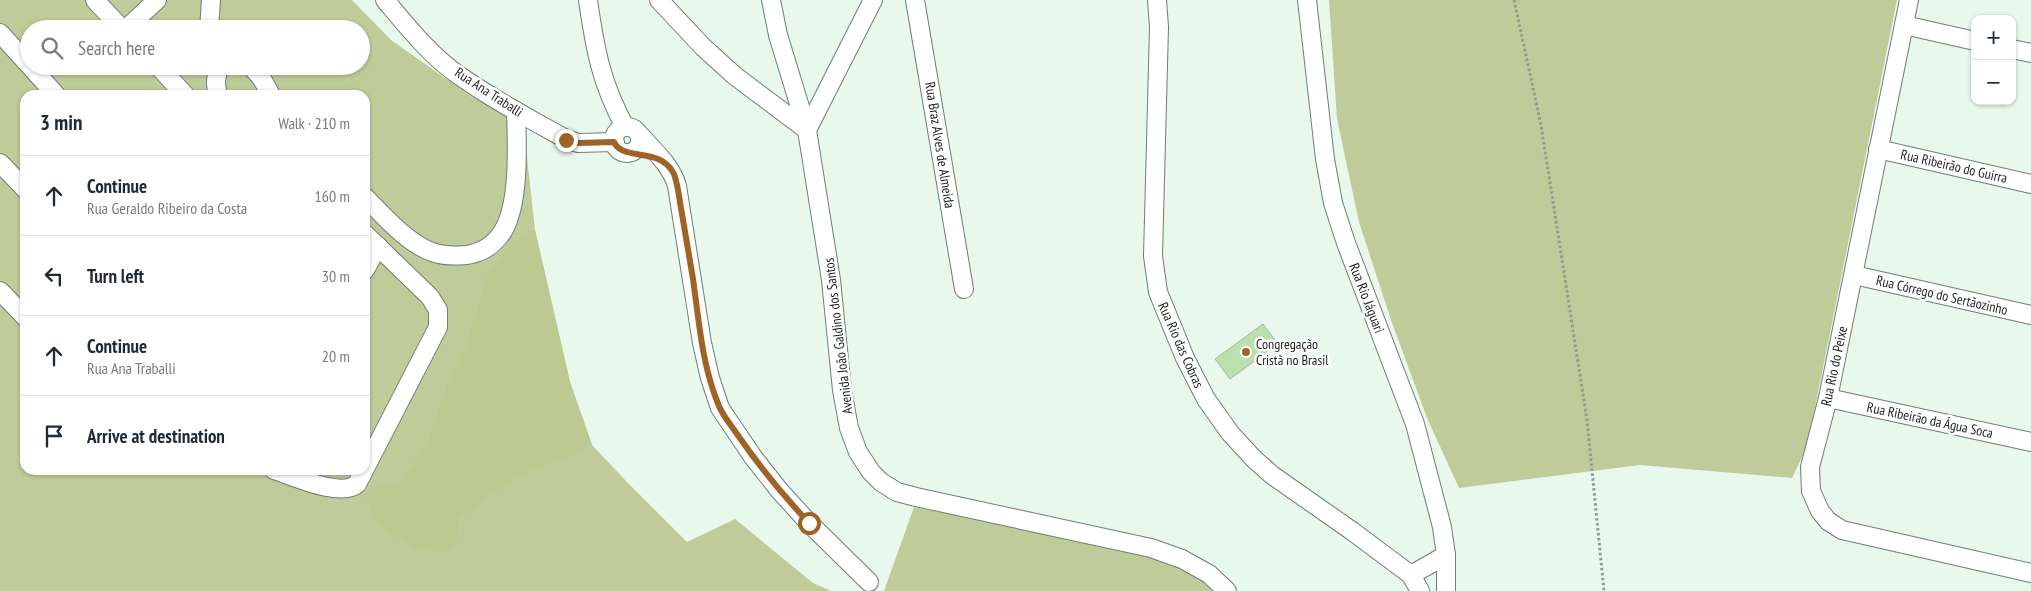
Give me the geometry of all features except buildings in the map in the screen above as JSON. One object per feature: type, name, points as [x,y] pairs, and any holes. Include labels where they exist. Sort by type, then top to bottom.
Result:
[{"type":"street","points":[[95,0],[115,20]]},
{"type":"street","points":[[134,20],[157,0]]},
{"type":"street","points":[[210,20],[211,0]]},
{"type":"street","name":"Rua Ana Traballi","points":[[385,0],[420,41],[456,73],[516,111],[566,140],[578,143],[614,142]]},
{"type":"street","points":[[588,0],[595,49],[611,102],[640,143],[633,152]]},
{"type":"street","points":[[659,0],[703,47],[735,76],[807,130],[873,0]]},
{"type":"street","name":"Avenida João Galdino dos Santos","points":[[770,0],[778,34],[807,130],[831,280],[844,400],[849,428],[858,452],[871,472],[881,482],[897,492],[1151,548],[1182,559],[1210,574],[1227,591]]},
{"type":"street","name":"Rua Braz Alves de Almeida","points":[[915,0],[964,289]]},
{"type":"street","name":"Rua Rio das Cobras","points":[[1157,0],[1159,28],[1153,256],[1158,292],[1185,358],[1206,399],[1230,432],[1254,459],[1410,575],[1420,591]]},
{"type":"street","name":"Rua Rio Jáguari","points":[[1308,0],[1324,159],[1333,202],[1346,243],[1415,424],[1435,494],[1446,555],[1446,591]]},
{"type":"street","name":"Rua Rio do Peixe","points":[[1909,0],[1828,398],[1810,467],[1811,491],[1820,511],[1828,521],[1842,530],[2031,573]]},
{"type":"street","points":[[1904,25],[1971,40]]},
{"type":"street","points":[[0,33],[20,56]]},
{"type":"street","points":[[2016,50],[2031,53]]},
{"type":"street","points":[[37,75],[51,90]]},
{"type":"street","points":[[166,75],[180,90]]},
{"type":"street","points":[[217,90],[218,75]]},
{"type":"street","points":[[259,75],[269,90]]},
{"type":"street","points":[[370,202],[400,231],[433,253],[454,256],[473,254],[486,249],[504,230],[510,211],[515,183],[517,151],[516,111]]},
{"type":"street","points":[[632,131],[616,134],[614,142],[621,151],[633,152],[664,161]]},
{"type":"street","points":[[632,131],[664,161],[673,174],[677,186],[702,343],[710,378],[720,408],[753,457],[779,490],[809,523],[869,582]]},
{"type":"street","name":"Rua Ribeirão do Guirra","points":[[1878,149],[2031,184]]},
{"type":"street","points":[[0,163],[20,184]]},
{"type":"street","points":[[370,459],[438,327],[438,310],[430,297],[371,240]]},
{"type":"street","name":"Rua Córrego do Sertãozinho","points":[[1854,275],[2031,315]]},
{"type":"street","points":[[0,291],[20,312]]},
{"type":"street","name":"Rua Ribeirão da Água Soca","points":[[1828,398],[2031,442]]},
{"type":"street","points":[[290,475],[336,490],[350,489],[357,484],[362,475]]},
{"type":"street","points":[[1410,575],[1446,555]]},
{"type":"path","points":[[1514,0],[1541,124],[1587,420],[1604,591]]},
{"type":"green space","points":[[0,0],[352,0],[391,40],[472,97],[523,120],[535,230],[570,382],[592,445],[687,542],[735,519],[813,583],[831,591],[0,591]]},
{"type":"green space","points":[[1329,0],[1897,0],[1807,447],[1792,478],[1640,465],[1459,488],[1427,418],[1391,320],[1359,222],[1337,119]]},
{"type":"green space","points":[[535,230],[570,382],[592,445],[562,460],[544,465],[518,477],[487,497],[457,521],[457,542],[444,552],[415,549],[375,521],[366,495],[376,483],[399,484],[426,447],[447,386],[465,349],[488,274],[515,238]]},
{"type":"green space","points":[[914,507],[1160,556],[1201,577],[1214,591],[884,591]]},
{"type":"place","name":"Congregação Cristã no Brasil","points":[[1246,352]]},
{"type":"route","points":[[566,140],[578,143],[614,142],[618,149],[625,153],[633,152],[664,161],[669,167],[677,186],[702,343],[710,378],[720,408],[753,457],[779,490],[809,523]]}]
